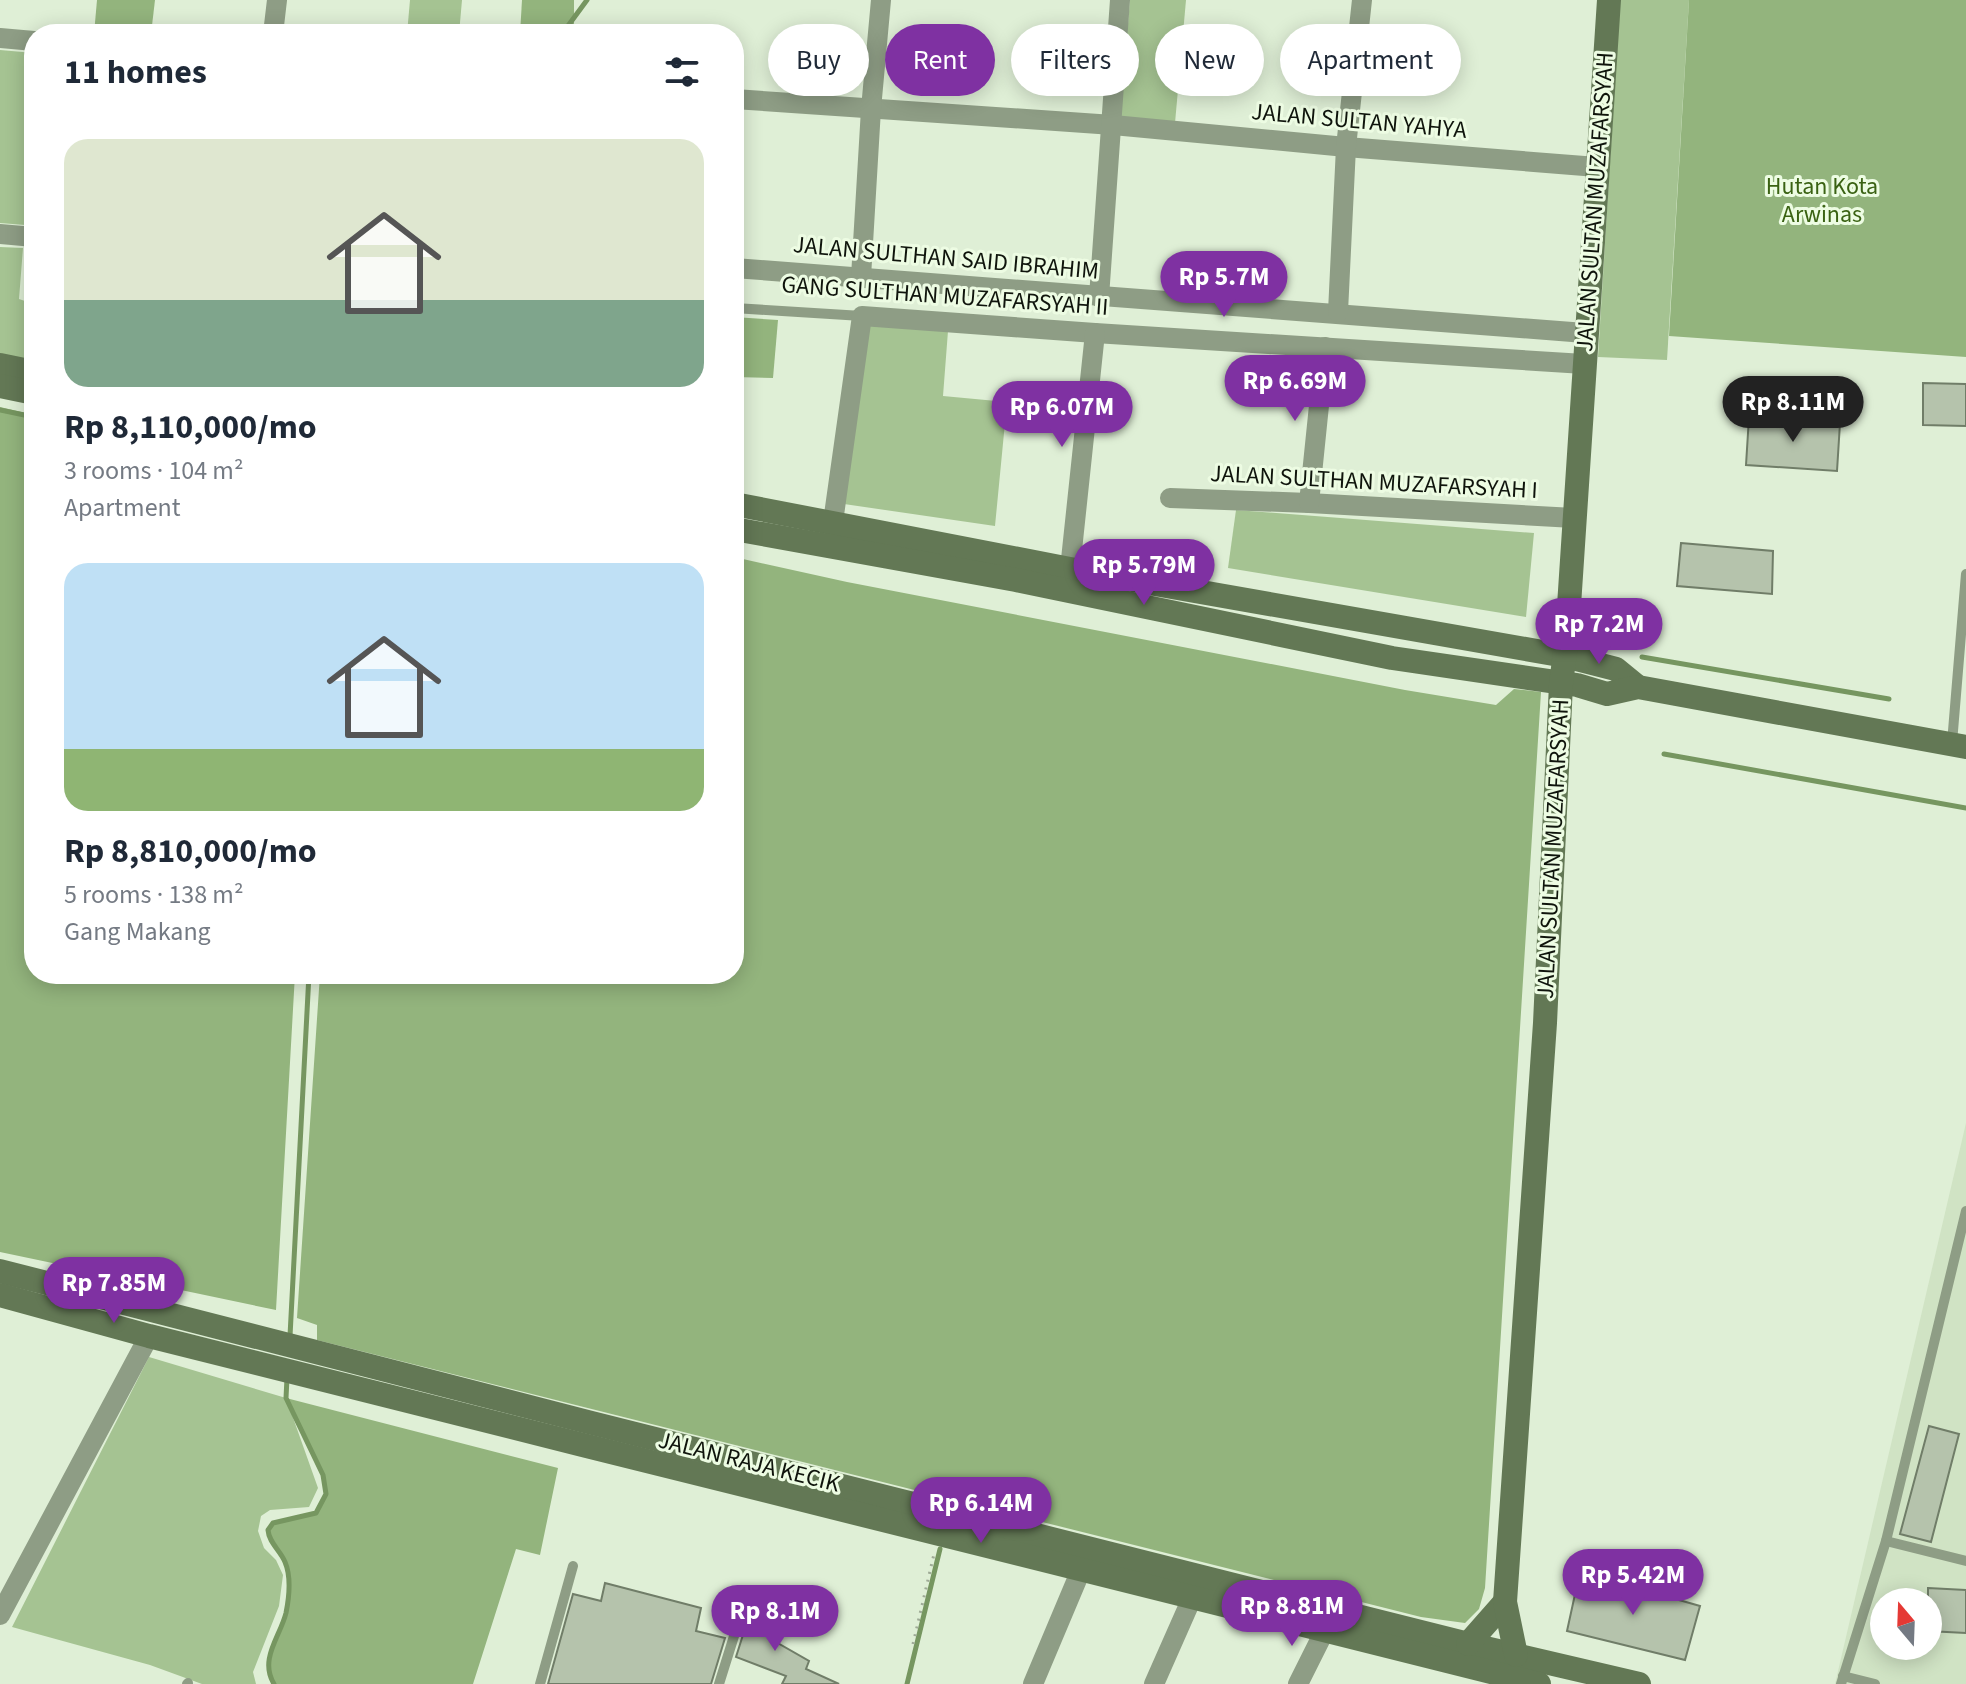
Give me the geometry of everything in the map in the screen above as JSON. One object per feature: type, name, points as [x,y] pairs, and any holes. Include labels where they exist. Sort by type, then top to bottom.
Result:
[{"type":"street","points":[[274,24],[277,0]]},
{"type":"street","points":[[861,277],[881,0]]},
{"type":"street","points":[[1099,297],[1120,0]]},
{"type":"street","points":[[1338,312],[1346,147],[1362,0]]},
{"type":"street","name":"JALAN SULTAN MUZAFARSYAH","points":[[1516,1655],[1505,1602],[1545,1023],[1561,684],[1609,0]]},
{"type":"street","points":[[0,38],[24,40]]},
{"type":"street","name":"JALAN SULTAN YAHYA","points":[[744,100],[1113,125],[1597,167]]},
{"type":"street","points":[[0,234],[24,236]]},
{"type":"street","name":"JALAN SULTHAN SAID IBRAHIM","points":[[744,269],[1585,333]]},
{"type":"street","points":[[833,522],[862,316]]},
{"type":"street","name":"GANG SULTHAN MUZAFARSYAH II","points":[[862,316],[1584,364]]},
{"type":"street","points":[[1070,569],[1095,333]]},
{"type":"street","points":[[1309,503],[1325,347]]},
{"type":"street","points":[[0,365],[24,370]]},
{"type":"street","points":[[0,386],[24,391]]},
{"type":"street","name":"JALAN SULTHAN MUZAFARSYAH I","points":[[1170,498],[1574,518]]},
{"type":"street","points":[[744,506],[1070,569],[1565,656],[1616,669],[1638,687]]},
{"type":"street","points":[[744,531],[1016,580],[1392,658],[1607,694],[1638,687],[1959,746]]},
{"type":"street","name":"JALAN RAJA KECIK","points":[[0,1271],[237,1344],[585,1434],[1276,1607],[1468,1644],[1639,1684]]},
{"type":"street","name":"JALAN RAJA KECIK","points":[[0,1295],[149,1336],[237,1344]]},
{"type":"street","points":[[0,1615],[149,1336]]},
{"type":"street","name":"JALAN RAJA KECIK","points":[[585,1434],[938,1534],[1192,1598],[1276,1607],[1325,1630],[1539,1684]]},
{"type":"street","points":[[1033,1684],[1081,1570]]},
{"type":"street","points":[[1154,1684],[1192,1598]]},
{"type":"street","points":[[1468,1644],[1505,1602]]},
{"type":"street","points":[[1298,1684],[1325,1630]]},
{"type":"lane","name":"GANG SULTHAN MUZAFARSYAH II","points":[[744,309],[862,316]]},
{"type":"lane","points":[[1959,746],[1966,574]]},
{"type":"lane","points":[[1875,1684],[1842,1680],[1886,1541],[1966,1209]]},
{"type":"lane","points":[[1886,1541],[1966,1561]]},
{"type":"lane","points":[[540,1684],[573,1566]]},
{"type":"lane","points":[[719,1684],[740,1617]]},
{"type":"path","points":[[913,1644],[938,1534]]},
{"type":"shaded area","points":[[410,0],[462,0],[460,24],[408,24]]},
{"type":"shaded area","points":[[1130,0],[1186,0],[1184,24],[1155,24],[1155,96],[1177,96],[1175,123],[1120,118],[1122,96],[1139,96],[1139,24],[1128,24]]},
{"type":"shaded area","points":[[1620,0],[1689,0],[1667,360],[1598,357]]},
{"type":"shaded area","points":[[0,50],[24,52],[24,225],[0,223]]},
{"type":"shaded area","points":[[0,247],[23,248],[19,299],[24,301],[24,360],[0,354]]},
{"type":"shaded area","points":[[867,325],[948,331],[943,396],[1007,402],[995,526],[844,504]]},
{"type":"shaded area","points":[[1236,510],[1534,533],[1526,617],[1228,568]]},
{"type":"shaded area","points":[[1966,1123],[1966,1684],[1835,1684]]},
{"type":"shaded area","points":[[149,1357],[286,1398],[318,1488],[309,1507],[270,1510],[261,1516],[258,1531],[264,1548],[276,1560],[283,1575],[279,1606],[253,1672],[256,1684],[202,1684],[150,1665],[12,1627]]},
{"type":"green space","points":[[97,0],[155,0],[152,24],[95,24]]},
{"type":"green space","points":[[522,0],[574,0],[574,24],[521,24]]},
{"type":"green space","name":"Hutan Kota Arwinas","points":[[1689,0],[1966,0],[1966,357],[1669,336]]},
{"type":"green space","points":[[744,318],[778,320],[773,378],[744,377]]},
{"type":"green space","points":[[0,407],[24,413],[24,984],[294,984],[276,1310],[0,1252]]},
{"type":"green space","points":[[744,559],[1405,690],[1496,705],[1514,689],[1541,692],[1485,1588],[1479,1609],[1465,1623],[1421,1617],[317,1340],[317,1325],[297,1318],[319,984],[744,984]]},
{"type":"green space","points":[[286,1398],[558,1468],[540,1555],[516,1549],[473,1684],[274,1684],[271,1657],[286,1612],[289,1580],[285,1562],[270,1539],[268,1530],[273,1523],[316,1513],[326,1494],[323,1475]]},
{"type":"building","points":[[1923,383],[1966,384],[1966,426],[1923,425]]},
{"type":"building","points":[[1749,417],[1840,423],[1837,471],[1746,465]]},
{"type":"building","points":[[1681,543],[1773,551],[1772,594],[1677,586]]},
{"type":"building","points":[[1929,1426],[1959,1434],[1931,1542],[1900,1534]]},
{"type":"building","points":[[1579,1576],[1630,1586],[1700,1606],[1685,1660],[1567,1631]]},
{"type":"building","points":[[605,1583],[701,1608],[696,1631],[725,1638],[711,1684],[548,1684],[573,1594],[601,1601]]},
{"type":"building","points":[[1942,1589],[1966,1590],[1966,1633],[1942,1632]]},
{"type":"building","points":[[747,1613],[780,1622],[776,1642],[809,1661],[806,1669],[839,1684],[782,1684],[786,1676],[736,1657],[748,1619]]},
{"type":"waterway","points":[[569,24],[587,0]]},
{"type":"waterway","points":[[0,410],[24,415]]},
{"type":"waterway","points":[[1642,657],[1889,699]]},
{"type":"waterway","points":[[1664,754],[1966,808]]},
{"type":"waterway","points":[[290,1336],[308,984]]},
{"type":"waterway","points":[[274,1684],[270,1675],[270,1657],[286,1613],[289,1580],[285,1562],[270,1539],[268,1530],[273,1523],[316,1513],[326,1494],[323,1475],[286,1398],[287,1378]]},
{"type":"waterway","points":[[907,1684],[940,1549]]}]
